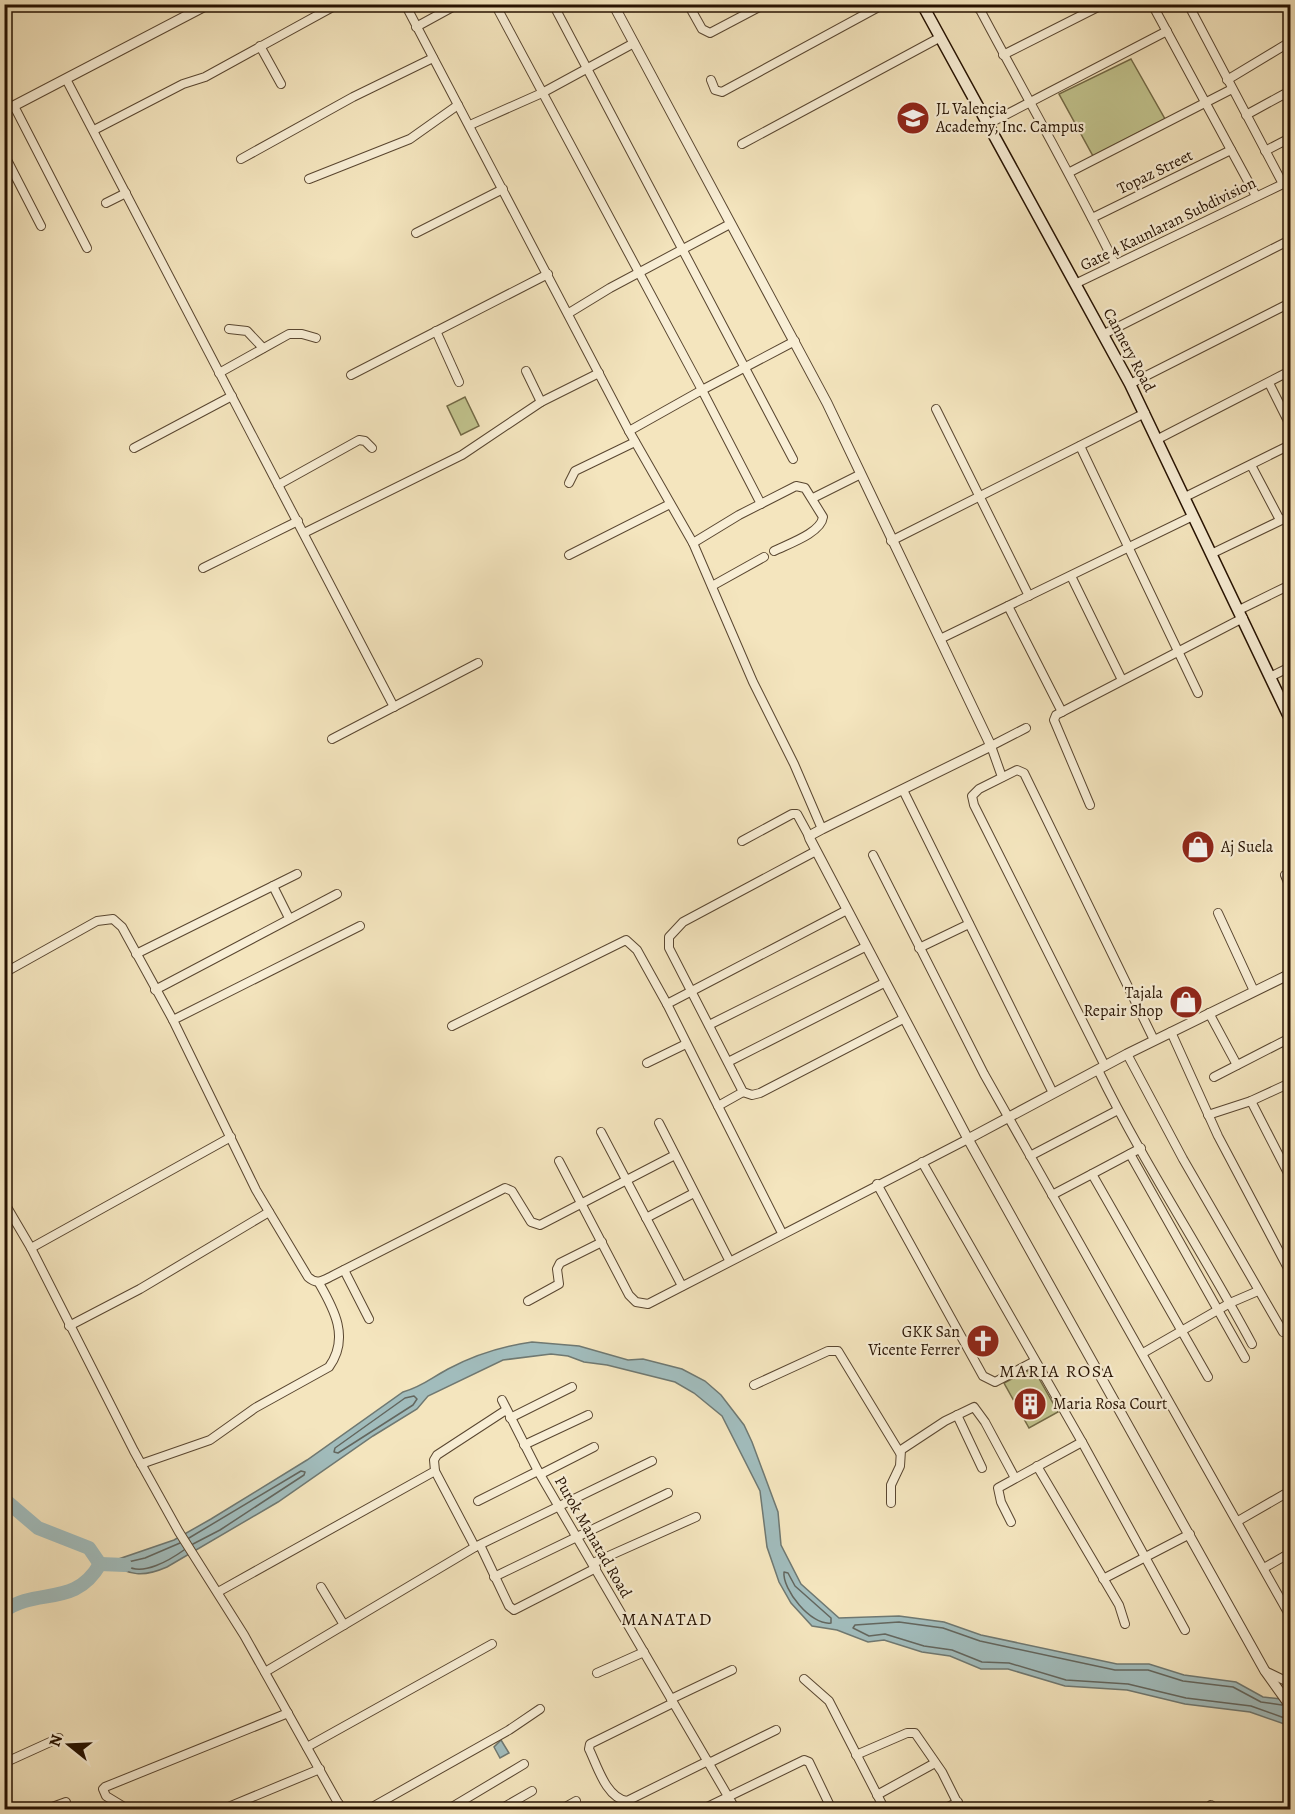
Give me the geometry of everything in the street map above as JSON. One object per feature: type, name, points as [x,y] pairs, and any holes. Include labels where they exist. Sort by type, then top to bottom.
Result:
[{"type":"main road","name":"Cannery Road","points":[[922,4],[1131,384],[1290,716]]},
{"type":"street","points":[[4,111],[209,4]]},
{"type":"street","points":[[94,130],[183,84],[205,77],[338,4]]},
{"type":"street","points":[[405,4],[629,431],[693,543],[753,682],[794,764],[822,829]]},
{"type":"street","points":[[416,27],[458,4]]},
{"type":"street","points":[[495,4],[761,504]]},
{"type":"street","points":[[553,4],[793,459]]},
{"type":"street","points":[[614,4],[730,224],[795,341],[991,746],[1002,777]]},
{"type":"street","points":[[688,4],[702,29],[710,33],[765,4]]},
{"type":"street","points":[[711,81],[715,90],[722,92],[749,75],[884,4]]},
{"type":"street","points":[[989,4],[978,7],[1027,101],[1070,172],[1115,264]]},
{"type":"street","points":[[1003,55],[1104,4]]},
{"type":"street","points":[[1152,4],[1256,196]]},
{"type":"street","name":"Gate 4 Kaunlaran Subdivision","points":[[1077,283],[1287,183],[1265,152],[1188,4]]},
{"type":"street","points":[[988,124],[1027,101],[1167,31]]},
{"type":"street","points":[[742,144],[939,38]]},
{"type":"street","points":[[1227,80],[1290,42]]},
{"type":"street","points":[[470,126],[542,93],[634,43]]},
{"type":"street","points":[[260,46],[280,84]]},
{"type":"street","points":[[241,159],[353,97],[433,58]]},
{"type":"street","points":[[66,79],[394,707]]},
{"type":"street","points":[[1070,172],[1232,89]]},
{"type":"street","points":[[1246,115],[1290,91]]},
{"type":"street","points":[[309,179],[410,139],[458,105]]},
{"type":"street","points":[[14,106],[87,248]]},
{"type":"street","points":[[1265,152],[1290,138]]},
{"type":"street","name":"Topaz Street","points":[[1092,218],[1231,150]]},
{"type":"street","points":[[4,153],[41,226]]},
{"type":"street","points":[[416,233],[503,189]]},
{"type":"street","points":[[106,203],[126,193]]},
{"type":"street","points":[[569,313],[730,224]]},
{"type":"street","points":[[1104,334],[1290,240]]},
{"type":"street","points":[[351,375],[548,274]]},
{"type":"street","points":[[1131,384],[1290,303]]},
{"type":"street","points":[[229,329],[247,330],[263,348]]},
{"type":"street","points":[[436,331],[459,382]]},
{"type":"street","points":[[219,373],[289,334],[302,334],[316,338]]},
{"type":"street","points":[[629,431],[795,341]]},
{"type":"street","points":[[526,371],[541,402]]},
{"type":"street","points":[[1158,439],[1290,371]]},
{"type":"street","points":[[304,533],[462,455],[541,402],[599,373]]},
{"type":"street","points":[[1269,383],[1290,425]]},
{"type":"street","points":[[134,448],[232,396]]},
{"type":"street","points":[[936,409],[1029,596]]},
{"type":"street","points":[[891,541],[1145,413]]},
{"type":"street","points":[[278,485],[359,440],[365,441],[372,448]]},
{"type":"street","points":[[569,483],[575,471],[635,442]]},
{"type":"street","points":[[1185,497],[1290,445]]},
{"type":"street","points":[[1080,446],[1198,693]]},
{"type":"street","points":[[1251,465],[1280,520]]},
{"type":"street","points":[[813,498],[859,475]]},
{"type":"street","points":[[693,543],[796,486],[808,490],[822,517],[820,526],[774,550]]},
{"type":"street","points":[[569,555],[670,504]]},
{"type":"street","points":[[940,639],[1193,516]]},
{"type":"street","points":[[1212,554],[1290,516]]},
{"type":"street","points":[[202,568],[298,521]]},
{"type":"street","points":[[712,586],[764,557]]},
{"type":"street","points":[[1071,576],[1122,680]]},
{"type":"street","points":[[1090,805],[1054,720],[1056,716],[1122,680],[1178,654],[1290,585]]},
{"type":"street","points":[[1008,606],[1062,712]]},
{"type":"street","points":[[332,739],[478,663]]},
{"type":"street","points":[[1270,677],[1290,667]]},
{"type":"street","points":[[809,836],[1026,729]]},
{"type":"street","points":[[1154,1040],[1024,773],[1017,770],[974,792],[974,805],[1102,1068],[1118,1110],[1252,1344]]},
{"type":"street","points":[[903,790],[1053,1093]]},
{"type":"street","points":[[742,841],[792,814],[801,820],[865,947],[968,1139],[1265,1671],[1290,1706]]},
{"type":"street","points":[[816,851],[677,927],[669,937],[669,948],[743,1092],[752,1095],[760,1093],[903,1019]]},
{"type":"street","points":[[873,855],[919,948],[1030,1156],[1290,1616]]},
{"type":"street","points":[[136,954],[297,874]]},
{"type":"street","points":[[1285,875],[1290,887]]},
{"type":"street","points":[[273,886],[289,918]]},
{"type":"street","points":[[155,990],[337,894]]},
{"type":"street","points":[[667,1004],[847,910]]},
{"type":"street","points":[[1218,913],[1254,991]]},
{"type":"street","points":[[4,972],[97,921],[107,918],[122,927],[173,1020],[269,1212],[308,1277],[319,1283],[340,1323],[334,1356],[329,1367],[255,1408],[210,1440],[141,1464]]},
{"type":"street","points":[[919,948],[969,924]]},
{"type":"street","points":[[173,1020],[360,926]]},
{"type":"street","points":[[452,1026],[626,940],[637,950],[667,1004],[782,1233]]},
{"type":"street","points":[[710,1026],[865,947]]},
{"type":"street","points":[[559,1161],[616,1273],[636,1302],[648,1304],[658,1301],[729,1260],[968,1139],[1154,1040],[1290,974]]},
{"type":"street","points":[[728,1062],[884,983]]},
{"type":"street","points":[[1209,1013],[1237,1065]]},
{"type":"street","points":[[1171,1032],[1208,1115],[1290,1272]]},
{"type":"street","points":[[1214,1077],[1290,1038]]},
{"type":"street","points":[[647,1063],[686,1044]]},
{"type":"street","points":[[1127,1054],[1283,1332]]},
{"type":"street","points":[[1208,1115],[1251,1101],[1290,1083]]},
{"type":"street","points":[[718,1106],[743,1092]]},
{"type":"street","points":[[1251,1101],[1290,1177]]},
{"type":"street","points":[[1030,1156],[1118,1110]]},
{"type":"street","points":[[659,1123],[729,1260]]},
{"type":"street","points":[[601,1132],[682,1286]]},
{"type":"street","points":[[31,1248],[231,1137]]},
{"type":"street","points":[[1052,1195],[1141,1148]]},
{"type":"street","points":[[1130,1154],[1245,1358]]},
{"type":"street","points":[[319,1283],[505,1188],[512,1191],[526,1217],[535,1224],[546,1223],[675,1155]]},
{"type":"street","points":[[922,1162],[1147,1557],[1185,1630]]},
{"type":"street","points":[[1092,1174],[1208,1377]]},
{"type":"street","points":[[877,1184],[983,1376],[995,1382],[1035,1361]]},
{"type":"street","points":[[646,1218],[694,1193]]},
{"type":"street","points":[[4,1202],[31,1248],[141,1464],[265,1672],[340,1807],[326,1809]]},
{"type":"street","points":[[69,1326],[140,1289],[269,1212]]},
{"type":"street","points":[[528,1301],[559,1284],[557,1269],[560,1263],[602,1242]]},
{"type":"street","points":[[344,1270],[369,1319]]},
{"type":"street","points":[[1143,1353],[1230,1303],[1258,1291]]},
{"type":"street","points":[[754,1385],[828,1351],[838,1352],[900,1453],[900,1466],[891,1485],[891,1503]]},
{"type":"street","points":[[510,1418],[572,1387]]},
{"type":"street","name":"Purok Manatad Road","points":[[502,1401],[539,1473],[736,1809]]},
{"type":"street","points":[[900,1453],[905,1446],[957,1415],[977,1407],[1015,1478]]},
{"type":"street","points":[[506,1410],[437,1455],[434,1460],[435,1471],[509,1606],[514,1610],[594,1566],[696,1517]]},
{"type":"street","points":[[524,1445],[588,1415]]},
{"type":"street","points":[[957,1415],[982,1468]]},
{"type":"street","points":[[1011,1522],[998,1493],[1002,1485],[1082,1442]]},
{"type":"street","points":[[478,1501],[594,1447]]},
{"type":"street","points":[[265,1672],[477,1546],[652,1461]]},
{"type":"street","points":[[1037,1466],[1119,1605],[1125,1624]]},
{"type":"street","points":[[218,1592],[435,1471]]},
{"type":"street","points":[[1238,1521],[1290,1491]]},
{"type":"street","points":[[494,1577],[668,1492]]},
{"type":"street","points":[[1103,1579],[1190,1534]]},
{"type":"street","points":[[1264,1568],[1290,1552]]},
{"type":"street","points":[[321,1587],[344,1625]]},
{"type":"street","points":[[307,1747],[492,1644]]},
{"type":"street","points":[[597,1673],[644,1652]]},
{"type":"street","points":[[732,1670],[590,1744],[589,1749],[608,1788],[621,1800],[627,1801],[776,1730]]},
{"type":"street","points":[[1265,1671],[1290,1683]]},
{"type":"street","points":[[804,1679],[829,1701],[885,1809]]},
{"type":"street","points":[[367,1809],[509,1730],[540,1709]]},
{"type":"street","points":[[129,1809],[106,1796],[103,1789],[105,1786],[288,1713]]},
{"type":"street","points":[[856,1755],[913,1732],[935,1763],[959,1806],[942,1809]]},
{"type":"street","points":[[4,1763],[59,1738]]},
{"type":"street","points":[[701,1809],[804,1760],[809,1762],[832,1809]]},
{"type":"street","points":[[877,1795],[935,1763]]},
{"type":"street","points":[[447,1809],[524,1764]]},
{"type":"street","points":[[221,1809],[320,1769]]},
{"type":"street","points":[[499,1809],[532,1791]]},
{"type":"street","points":[[560,1809],[576,1801]]},
{"type":"street","points":[[44,1809],[66,1802]]},
{"type":"green space","points":[[1131,59],[1165,119],[1093,156],[1059,94]]},
{"type":"green space","points":[[465,397],[479,426],[461,435],[447,406]]},
{"type":"green space","points":[[1033,1368],[1058,1412],[1029,1428],[1004,1383]]},
{"type":"water","points":[[532,1342],[579,1346],[628,1360],[643,1359],[682,1369],[705,1381],[721,1395],[744,1425],[752,1442],[778,1512],[781,1545],[801,1584],[839,1618],[899,1616],[944,1622],[981,1635],[1117,1664],[1149,1664],[1184,1675],[1236,1682],[1263,1697],[1290,1700],[1290,1726],[1250,1712],[1185,1704],[1127,1690],[1065,1686],[1008,1669],[981,1669],[950,1656],[922,1652],[884,1640],[868,1642],[837,1630],[812,1626],[791,1603],[779,1582],[767,1547],[760,1491],[722,1416],[694,1393],[675,1382],[607,1365],[584,1362],[568,1356],[551,1354],[503,1360],[428,1396],[417,1409],[373,1436],[278,1502],[167,1567],[150,1573],[137,1574],[107,1563],[174,1540],[211,1519],[307,1460],[403,1392],[416,1388],[478,1355]]},
{"type":"water","points":[[501,1740],[509,1753],[500,1758],[494,1747]]},
{"type":"waterway","points":[[4,1499],[38,1528],[89,1548],[100,1564]]},
{"type":"waterway","points":[[100,1564],[125,1565]]},
{"type":"waterway","points":[[4,1611],[29,1600],[67,1592],[79,1587],[90,1578],[100,1564]]},
{"type":"place","name":"JL Valencia Academy, Inc. Campus","points":[[913,118]]},
{"type":"place","name":"Aj Suela","points":[[1198,847]]},
{"type":"place","name":"Tajala Repair Shop","points":[[1186,1002]]},
{"type":"place","name":"GKK San Vicente Ferrer","points":[[983,1341]]},
{"type":"place","name":"Maria Rosa Court","points":[[1030,1404]]},
{"type":"district","name":"MARIA ROSA","points":[[1057,1371]]},
{"type":"district","name":"MANATAD","points":[[667,1619]]}]
